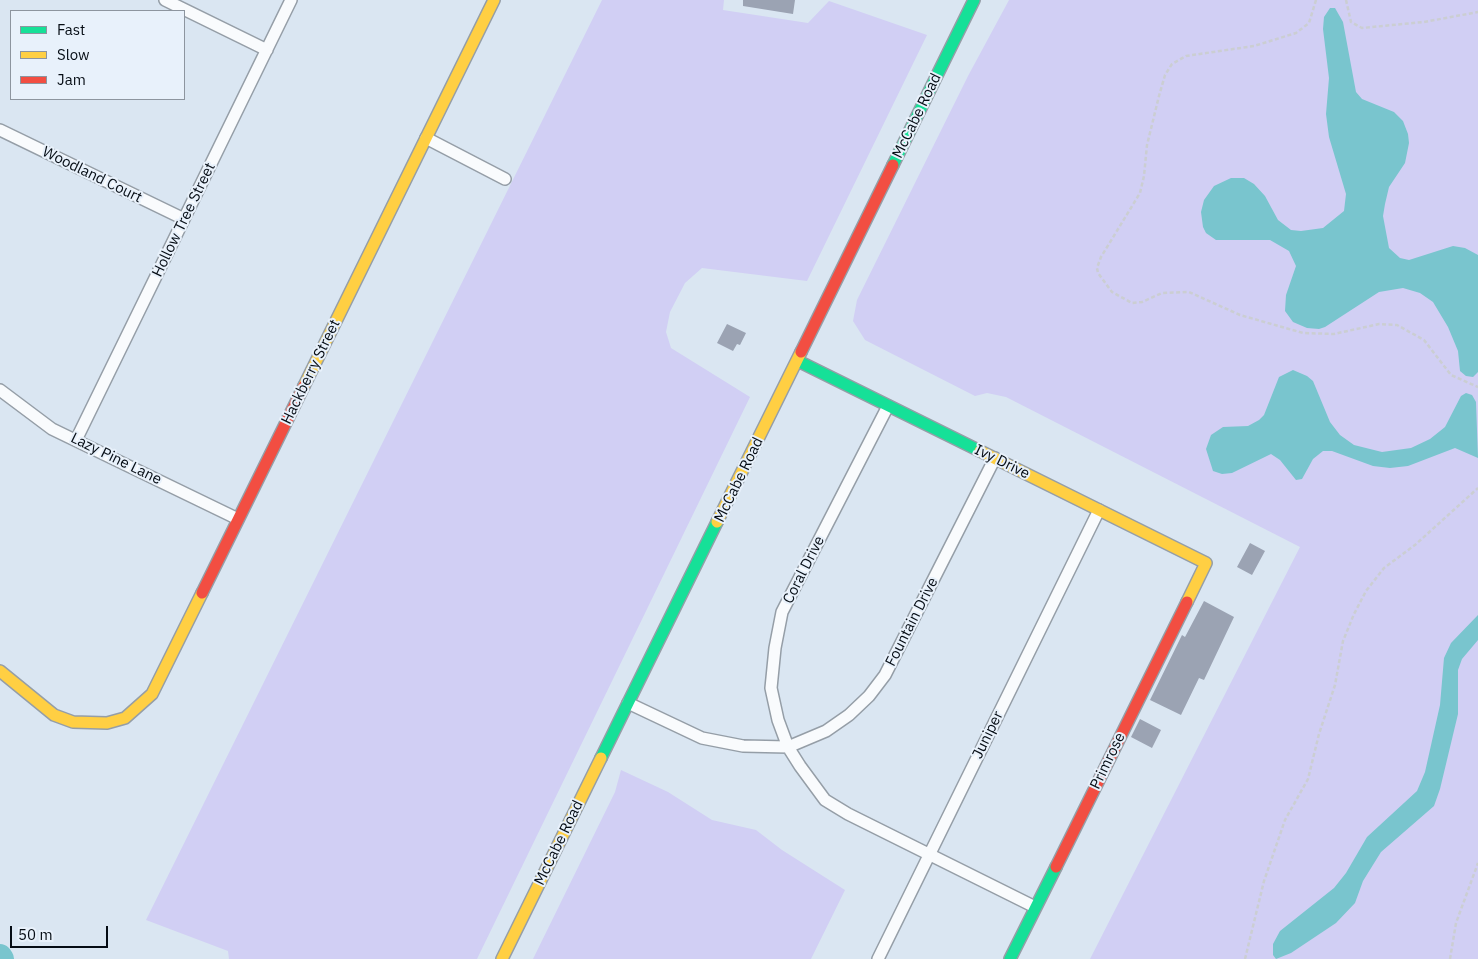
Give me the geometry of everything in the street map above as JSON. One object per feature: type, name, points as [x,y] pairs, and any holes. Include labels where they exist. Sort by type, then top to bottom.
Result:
[{"type":"street","points":[[166,0],[266,50]]},
{"type":"street","name":"Hollow Tree Street","points":[[76,440],[291,0]]},
{"type":"street","name":"Hackberry Street","points":[[0,671],[54,715],[73,722],[107,723],[124,718],[152,694],[494,0]]},
{"type":"street","name":"McCabe Road","points":[[502,959],[798,361],[974,0]]},
{"type":"street","name":"Woodland Court","points":[[0,130],[184,219]]},
{"type":"street","points":[[426,138],[505,179]]},
{"type":"street","name":"Ivy Drive","points":[[798,361],[1206,563]]},
{"type":"street","name":"Lazy Pine Lane","points":[[0,390],[52,429],[238,519]]},
{"type":"street","name":"Coral Drive","points":[[888,406],[782,612],[775,648],[771,688],[778,720],[788,747],[825,800],[848,814],[1036,907]]},
{"type":"street","name":"Fountain Drive","points":[[788,747],[826,731],[849,715],[869,696],[885,675],[994,458]]},
{"type":"street","name":"Juniper","points":[[878,959],[1100,510]]},
{"type":"street","name":"Primrose","points":[[1010,959],[1206,563]]},
{"type":"street","points":[[628,702],[702,738],[743,746],[788,747]]},
{"type":"path","points":[[1316,0],[1309,23],[1296,32],[1254,46],[1186,56],[1172,64],[1165,75],[1157,104],[1147,145],[1144,176],[1140,192],[1102,257],[1097,268],[1098,273],[1112,292],[1132,303],[1142,302],[1162,293],[1189,292],[1240,315],[1303,333],[1334,334],[1379,324],[1398,325],[1424,340],[1451,375],[1478,387]]},
{"type":"path","points":[[1346,0],[1351,22],[1362,28],[1424,22],[1478,12]]},
{"type":"path","points":[[1245,959],[1267,872],[1285,820],[1308,779],[1319,734],[1335,685],[1343,640],[1354,614],[1366,591],[1384,568],[1415,545],[1478,488]]},
{"type":"path","points":[[1450,959],[1456,923],[1478,863]]},
{"type":"shaded area","points":[[602,0],[724,0],[723,10],[808,23],[829,1],[927,35],[807,281],[702,268],[685,283],[670,312],[666,332],[671,348],[750,397],[477,959],[229,959],[228,951],[146,920]]},
{"type":"shaded area","points":[[1009,0],[1478,0],[1478,959],[1090,959],[1300,547],[1006,397],[987,393],[975,396],[865,340],[853,321],[857,300],[968,76]]},
{"type":"shaded area","points":[[1330,8],[1335,8],[1343,22],[1356,92],[1362,99],[1394,112],[1403,121],[1408,134],[1409,143],[1405,163],[1389,187],[1383,216],[1389,248],[1400,258],[1409,260],[1453,246],[1465,248],[1478,255],[1478,372],[1473,377],[1466,376],[1460,371],[1458,351],[1448,327],[1433,302],[1420,293],[1403,288],[1379,292],[1325,327],[1319,329],[1307,328],[1293,322],[1285,311],[1286,295],[1296,266],[1289,251],[1270,240],[1216,240],[1206,233],[1203,227],[1201,212],[1204,200],[1214,186],[1231,178],[1244,178],[1254,184],[1265,196],[1278,220],[1291,230],[1301,231],[1323,228],[1344,211],[1346,194],[1329,137],[1326,114],[1329,78],[1323,29],[1324,17]]},
{"type":"shaded area","points":[[1293,370],[1313,381],[1330,422],[1340,435],[1354,445],[1382,452],[1411,448],[1430,439],[1445,427],[1461,396],[1466,393],[1472,395],[1476,402],[1478,458],[1455,448],[1408,466],[1390,468],[1373,466],[1332,451],[1323,451],[1313,459],[1302,479],[1296,480],[1280,460],[1271,454],[1232,473],[1222,474],[1213,471],[1206,449],[1211,435],[1223,427],[1248,426],[1259,420],[1264,415],[1279,377]]},
{"type":"shaded area","points":[[1478,615],[1478,640],[1462,659],[1458,670],[1458,714],[1440,789],[1434,806],[1381,852],[1363,881],[1355,903],[1336,923],[1291,953],[1276,959],[1273,955],[1273,944],[1280,931],[1334,888],[1346,873],[1367,837],[1417,791],[1425,772],[1440,705],[1444,658],[1451,643]]},
{"type":"shaded area","points":[[621,770],[668,792],[712,820],[756,830],[782,850],[845,890],[811,959],[533,959],[615,792]]},
{"type":"building","points":[[743,0],[795,0],[793,14],[743,6]]},
{"type":"building","points":[[727,324],[746,333],[740,345],[737,344],[733,351],[717,343]]},
{"type":"building","points":[[1250,543],[1265,551],[1252,575],[1237,567]]},
{"type":"building","points":[[1204,601],[1234,617],[1204,680],[1199,678],[1181,715],[1150,700],[1182,635],[1185,637]]},
{"type":"building","points":[[1140,719],[1161,730],[1152,748],[1131,737]]},
{"type":"traffic: fast","points":[[893,165],[974,0]]},
{"type":"traffic: fast","points":[[798,361],[980,451]]},
{"type":"traffic: fast","points":[[601,758],[717,522]]},
{"type":"traffic: fast","points":[[1010,959],[1056,867]]},
{"type":"traffic: slow","points":[[304,386],[494,0]]},
{"type":"traffic: slow","points":[[717,522],[801,352]]},
{"type":"traffic: slow","points":[[980,451],[1206,563],[1187,602]]},
{"type":"traffic: slow","points":[[0,671],[54,715],[73,722],[107,723],[125,718],[152,694],[202,593]]},
{"type":"traffic: slow","points":[[502,959],[601,758]]},
{"type":"traffic: jam","points":[[801,352],[893,165]]},
{"type":"traffic: jam","points":[[202,593],[304,386]]},
{"type":"traffic: jam","points":[[1056,867],[1187,602]]}]
